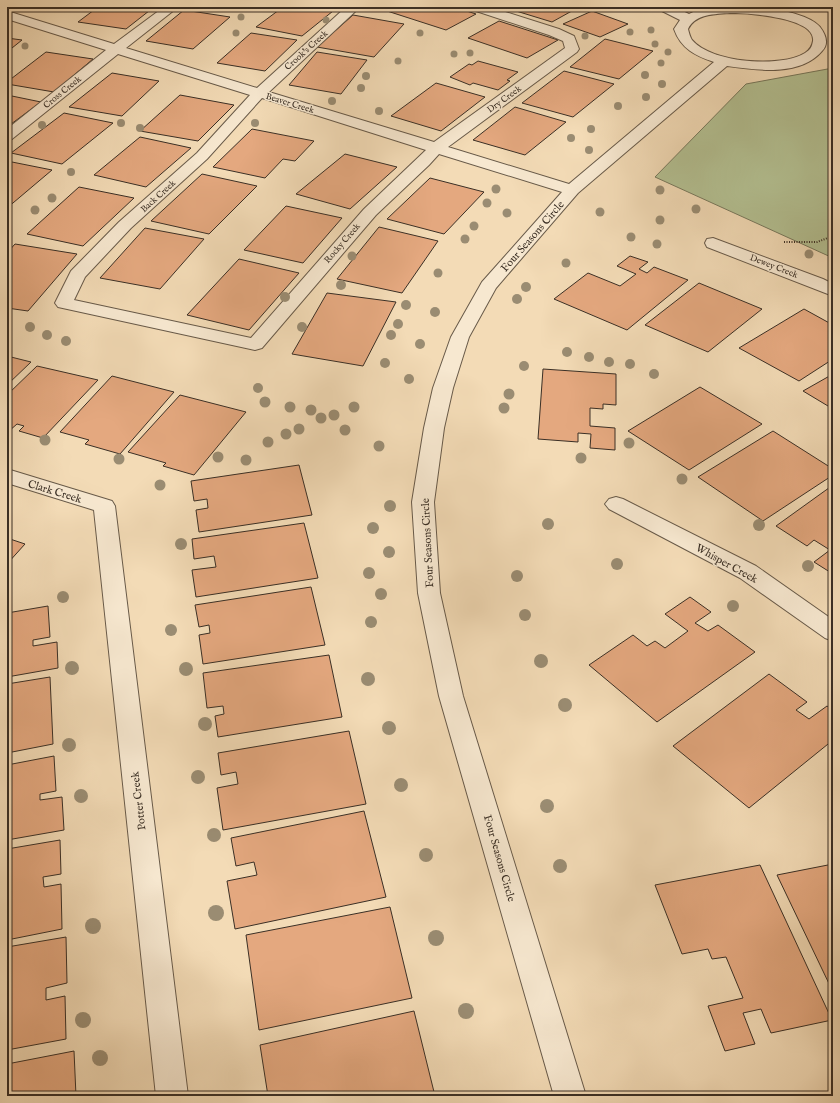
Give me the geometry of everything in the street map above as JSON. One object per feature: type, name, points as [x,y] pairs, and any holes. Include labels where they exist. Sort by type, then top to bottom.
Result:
[{"type":"street","name":"Cross Creek","points":[[7,136],[117,48],[172,7]]},
{"type":"street","name":"Crook's Creek","points":[[258,93],[354,7]]},
{"type":"street","name":"Dry Creek","points":[[436,148],[572,49],[569,39],[554,32],[476,7]]},
{"type":"street","points":[[664,7],[689,19]]},
{"type":"street","points":[[708,9],[758,9],[780,13],[799,20],[813,28],[821,29],[819,47],[810,56],[794,62],[773,65],[724,61],[705,55],[691,47],[683,38],[681,29],[686,21],[708,9]]},
{"type":"street","name":"Beaver Creek","points":[[7,15],[572,190]]},
{"type":"street","name":"Four Seasons Circle","points":[[570,1096],[451,696],[429,592],[423,502],[434,428],[442,388],[460,337],[488,286],[572,190],[724,61]]},
{"type":"street","name":"Back Creek","points":[[255,344],[64,303],[77,275],[126,225],[202,156],[258,93]]},
{"type":"street","name":"Rocky Creek","points":[[255,344],[370,212],[424,162],[436,148]]},
{"type":"street","name":"Dewey Creek","points":[[713,243],[817,283],[833,291]]},
{"type":"street","name":"Clark Creek","points":[[7,476],[104,506]]},
{"type":"street","name":"Whisper Creek","points":[[616,504],[748,572],[833,632]]},
{"type":"street","name":"Potter Creek","points":[[104,506],[172,1096]]},
{"type":"green space","points":[[833,68],[833,258],[655,177],[746,84]]},
{"type":"building","points":[[98,7],[154,7],[126,29],[78,22]]},
{"type":"building","points":[[283,7],[338,7],[302,36],[256,27]]},
{"type":"building","points":[[391,7],[454,7],[476,14],[446,30],[384,10]]},
{"type":"building","points":[[503,7],[579,7],[552,22]]},
{"type":"building","points":[[184,10],[230,17],[193,49],[146,41]]},
{"type":"building","points":[[592,11],[628,24],[600,37],[563,24]]},
{"type":"building","points":[[353,15],[404,24],[374,57],[317,47]]},
{"type":"building","points":[[499,21],[558,40],[527,58],[468,38]]},
{"type":"building","points":[[251,33],[297,40],[265,71],[217,63]]},
{"type":"building","points":[[7,38],[22,40],[7,52]]},
{"type":"building","points":[[605,39],[653,51],[619,79],[570,67]]},
{"type":"building","points":[[46,52],[93,59],[54,92],[7,84],[7,82]]},
{"type":"building","points":[[317,52],[367,60],[341,94],[289,85]]},
{"type":"building","points":[[478,61],[518,72],[507,80],[510,81],[498,90],[473,83],[470,85],[450,77],[469,64],[472,65]]},
{"type":"building","points":[[564,71],[614,84],[573,117],[522,103]]},
{"type":"building","points":[[112,73],[159,81],[122,116],[69,107]]},
{"type":"building","points":[[436,83],[485,97],[441,131],[391,116]]},
{"type":"building","points":[[7,95],[41,102],[7,127]]},
{"type":"building","points":[[180,95],[234,105],[198,141],[140,131]]},
{"type":"building","points":[[515,107],[566,122],[525,155],[473,140]]},
{"type":"building","points":[[64,113],[113,123],[62,164],[11,153]]},
{"type":"building","points":[[252,129],[314,141],[295,161],[283,159],[265,178],[213,167]]},
{"type":"building","points":[[140,137],[191,148],[146,187],[94,175]]},
{"type":"building","points":[[345,154],[397,167],[350,209],[296,194]]},
{"type":"building","points":[[7,161],[52,170],[7,208]]},
{"type":"building","points":[[202,174],[257,186],[209,234],[151,221]]},
{"type":"building","points":[[430,178],[484,192],[444,234],[387,219]]},
{"type":"building","points":[[79,187],[134,198],[83,246],[27,234]]},
{"type":"building","points":[[286,206],[342,218],[303,263],[244,250]]},
{"type":"building","points":[[379,227],[438,241],[402,293],[337,279]]},
{"type":"building","points":[[145,228],[204,239],[160,289],[100,278]]},
{"type":"building","points":[[15,244],[77,254],[28,311],[7,308],[7,253]]},
{"type":"building","points":[[630,256],[648,262],[639,269],[647,273],[654,267],[688,280],[627,330],[554,299],[588,273],[620,286],[636,274],[617,266]]},
{"type":"building","points":[[239,259],[299,273],[249,330],[187,315]]},
{"type":"building","points":[[699,283],[762,309],[708,352],[645,325]]},
{"type":"building","points":[[327,293],[396,302],[363,366],[292,354]]},
{"type":"building","points":[[804,309],[833,325],[833,359],[799,381],[739,348]]},
{"type":"building","points":[[7,356],[31,362],[7,385]]},
{"type":"building","points":[[37,366],[98,380],[43,438],[19,431],[24,426],[17,424],[9,431],[7,430],[7,395]]},
{"type":"building","points":[[543,369],[616,374],[616,405],[603,404],[603,409],[590,408],[590,426],[615,428],[615,450],[590,448],[591,434],[578,433],[578,442],[538,439]]},
{"type":"building","points":[[833,374],[833,409],[803,391]]},
{"type":"building","points":[[112,376],[174,392],[120,454],[85,444],[89,440],[60,432]]},
{"type":"building","points":[[700,387],[762,424],[689,470],[628,431]]},
{"type":"building","points":[[180,395],[246,412],[194,475],[163,466],[166,463],[128,452]]},
{"type":"building","points":[[773,431],[833,469],[833,475],[763,521],[698,477]]},
{"type":"building","points":[[299,465],[312,515],[199,532],[196,510],[208,508],[207,499],[194,501],[191,481]]},
{"type":"building","points":[[833,485],[833,574],[814,562],[830,550],[814,540],[807,546],[776,526]]},
{"type":"building","points":[[304,523],[318,578],[196,597],[192,570],[216,567],[214,556],[194,559],[192,539]]},
{"type":"building","points":[[7,538],[25,544],[7,564]]},
{"type":"building","points":[[311,587],[325,645],[203,664],[199,635],[210,633],[209,625],[199,627],[195,605]]},
{"type":"building","points":[[690,597],[711,612],[695,623],[708,631],[718,625],[755,652],[657,722],[589,665],[633,635],[647,646],[655,641],[665,648],[688,631],[665,614]]},
{"type":"building","points":[[48,606],[50,637],[33,640],[33,646],[57,642],[58,668],[7,677],[7,613]]},
{"type":"building","points":[[329,655],[342,717],[218,737],[215,716],[224,714],[223,706],[207,708],[203,673]]},
{"type":"building","points":[[769,674],[807,702],[796,710],[809,719],[827,706],[833,710],[833,740],[749,808],[673,746]]},
{"type":"building","points":[[50,677],[53,744],[7,753],[7,684]]},
{"type":"building","points":[[349,731],[366,804],[223,830],[217,788],[238,784],[236,772],[221,775],[218,753]]},
{"type":"building","points":[[54,756],[56,791],[40,794],[40,800],[62,797],[64,830],[7,840],[7,765]]},
{"type":"building","points":[[364,811],[386,897],[235,929],[227,881],[257,875],[254,862],[236,866],[231,838]]},
{"type":"building","points":[[60,840],[61,874],[43,877],[44,887],[61,884],[62,929],[7,940],[7,849]]},
{"type":"building","points":[[833,864],[833,992],[777,875]]},
{"type":"building","points":[[760,865],[832,1020],[771,1033],[761,1009],[743,1013],[755,1044],[725,1051],[708,1006],[743,998],[726,957],[712,959],[708,949],[682,954],[655,885]]},
{"type":"building","points":[[390,907],[412,998],[259,1030],[246,935]]},
{"type":"building","points":[[66,937],[67,983],[46,988],[46,1000],[65,996],[66,1039],[7,1050],[7,947]]},
{"type":"building","points":[[414,1011],[435,1096],[290,1096],[289,1092],[268,1096],[260,1045]]},
{"type":"building","points":[[74,1051],[76,1096],[7,1096],[7,1064]]}]
